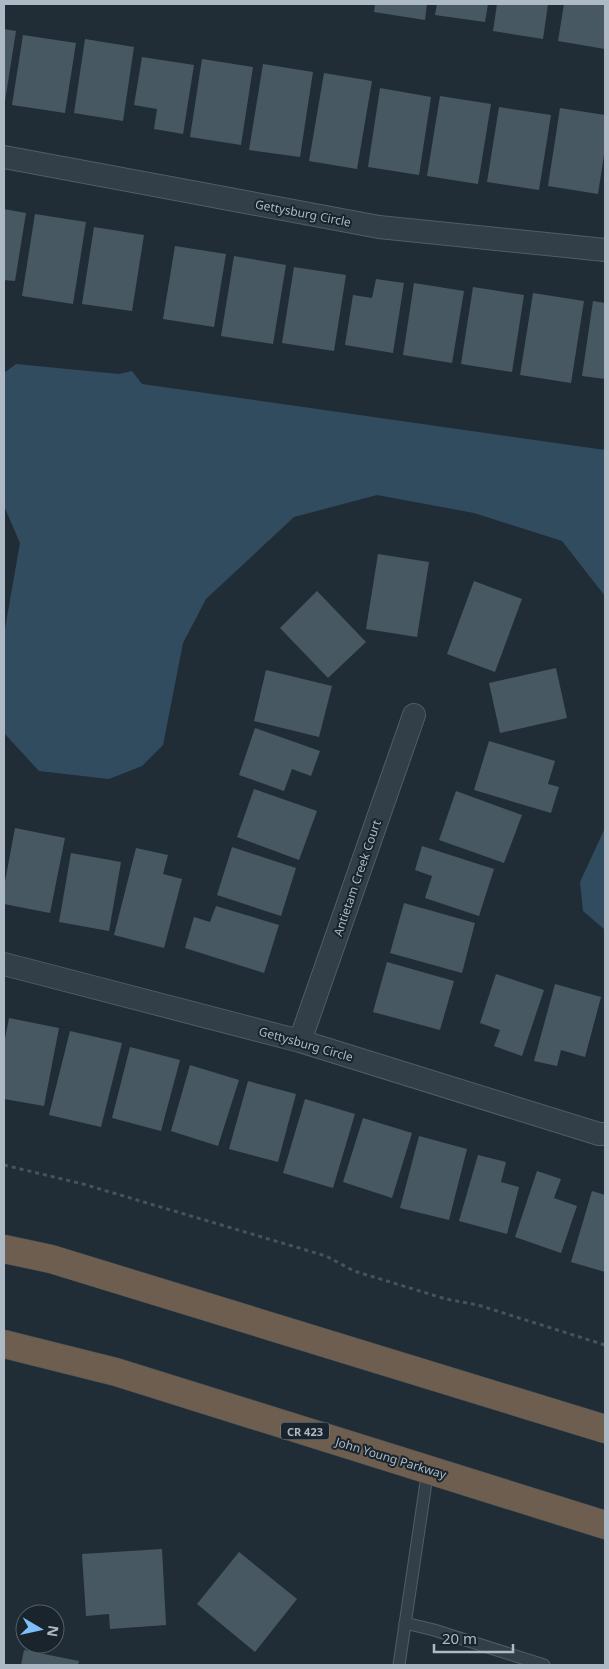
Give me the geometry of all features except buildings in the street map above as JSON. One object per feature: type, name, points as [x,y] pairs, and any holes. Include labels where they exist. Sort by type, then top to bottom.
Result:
[{"type":"highway","points":[[4,1248],[51,1259],[605,1429]]},
{"type":"highway","name":"John Young Parkway","points":[[4,1344],[116,1372],[605,1525]]},
{"type":"street","name":"Gettysburg Circle","points":[[4,157],[379,227],[605,250]]},
{"type":"street","name":"Antietam Creek Court","points":[[300,1041],[414,715]]},
{"type":"street","name":"Gettysburg Circle","points":[[4,964],[300,1041],[599,1134],[605,1134]]},
{"type":"lane","points":[[399,1665],[428,1469]]},
{"type":"lane","points":[[405,1623],[434,1630],[544,1665]]},
{"type":"path","points":[[4,1165],[83,1184],[326,1256],[354,1271],[446,1299],[478,1305],[605,1345]]},
{"type":"water","points":[[16,364],[119,374],[132,371],[142,384],[605,450],[605,596],[562,541],[474,513],[377,495],[294,517],[206,599],[183,643],[163,745],[142,766],[109,779],[39,771],[4,733],[4,634],[20,543],[4,506],[4,373]]},
{"type":"water","points":[[605,828],[604,929],[583,911],[580,882]]}]
